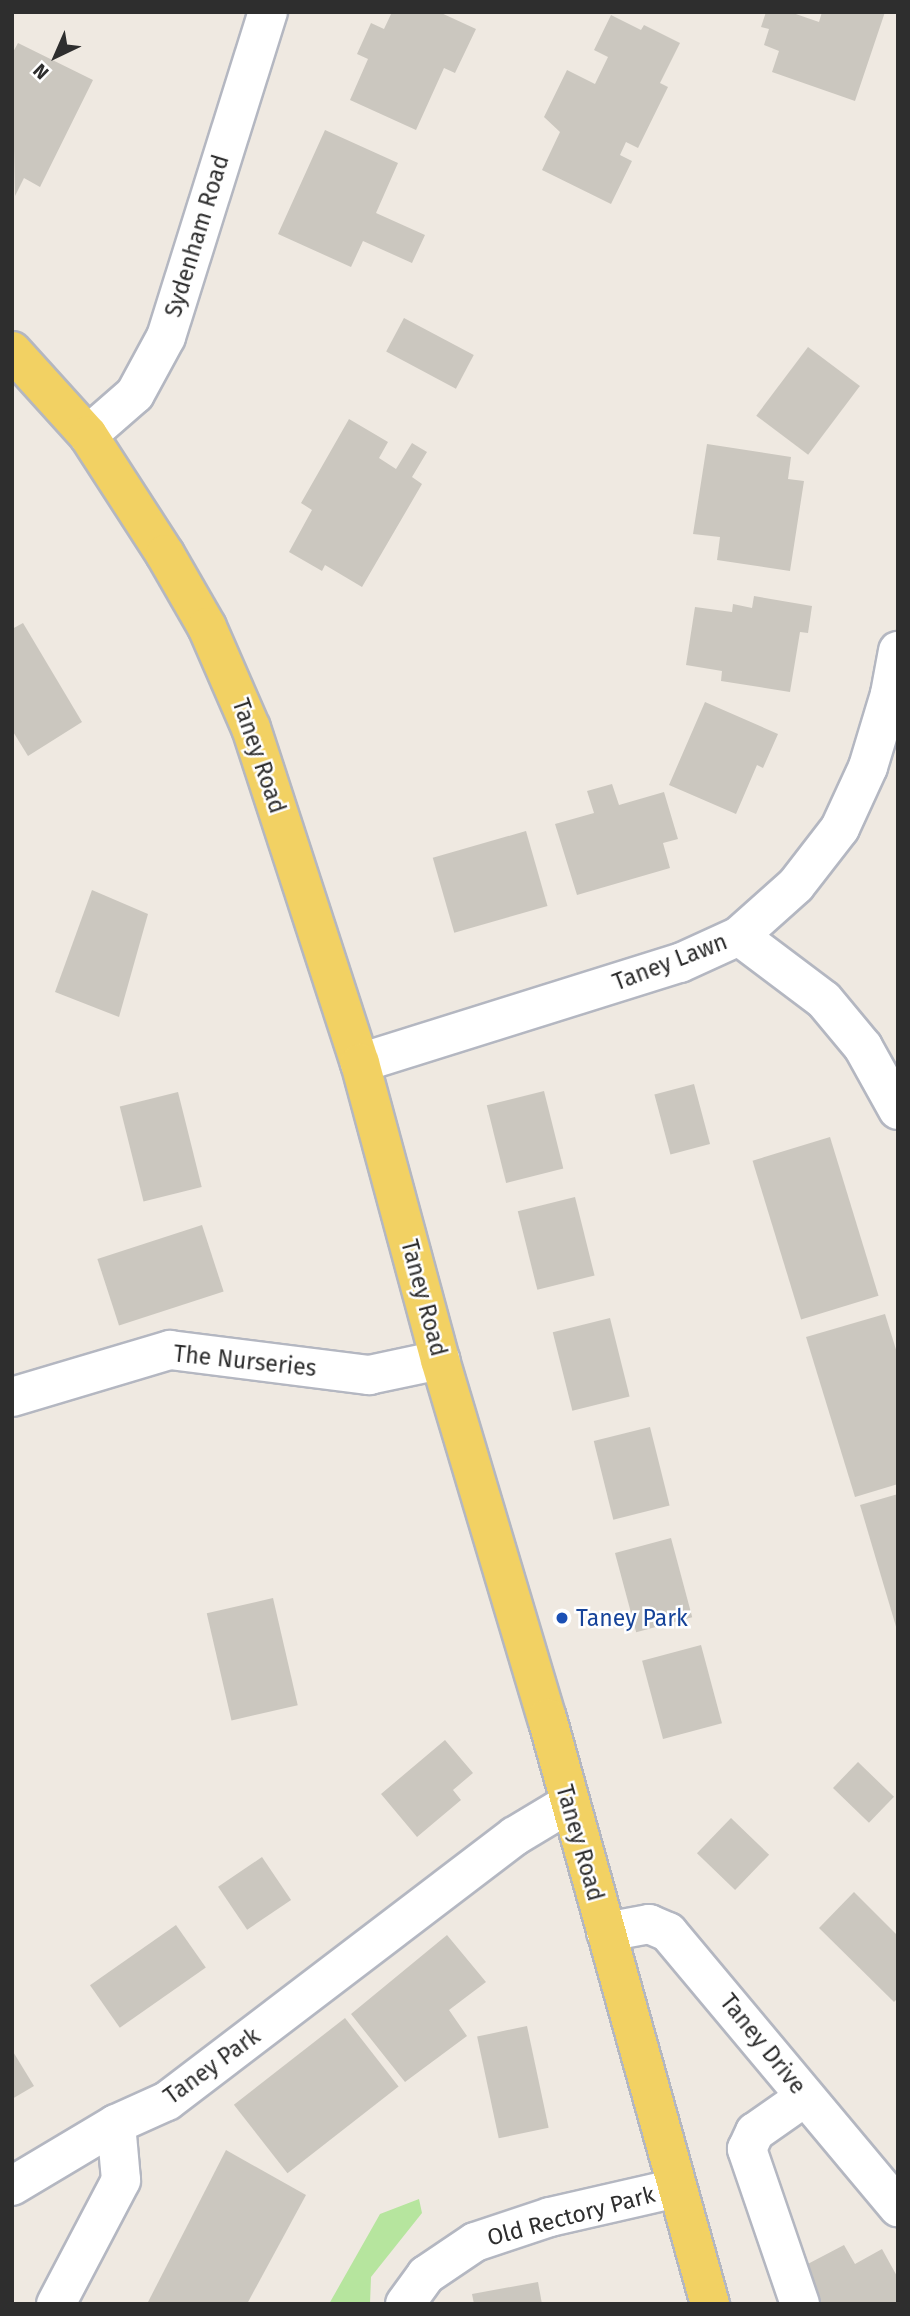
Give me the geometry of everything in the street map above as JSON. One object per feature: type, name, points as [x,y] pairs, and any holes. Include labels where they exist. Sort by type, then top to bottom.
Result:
[{"type":"main road","name":"Taney Road","points":[[12,351],[88,435],[165,554],[232,679],[360,1063],[440,1360],[606,1932],[710,2304]]},
{"type":"street","name":"Sydenham Road","points":[[88,435],[135,394],[166,337],[268,12]]},
{"type":"street","name":"Taney Lawn","points":[[360,1063],[680,963],[739,936],[796,885],[840,828],[868,767],[890,694],[898,650]]},
{"type":"street","points":[[739,936],[824,1000],[863,1047],[898,1110]]},
{"type":"street","name":"The Nurseries","points":[[12,1397],[170,1350],[369,1375],[440,1360]]},
{"type":"street","name":"Taney Park","points":[[12,2186],[116,2124],[167,2101],[515,1836],[568,1804]]},
{"type":"street","name":"Taney Drive","points":[[606,1932],[649,1924],[668,1932],[898,2207]]},
{"type":"street","points":[[800,2304],[747,2149],[755,2132],[804,2096]]},
{"type":"street","points":[[57,2304],[121,2180],[116,2124]]},
{"type":"street","name":"Old Rectory Park","points":[[405,2304],[426,2275],[475,2242],[550,2217],[677,2188]]},
{"type":"green space","points":[[419,2199],[422,2213],[371,2277],[370,2304],[329,2304],[380,2214]]},
{"type":"building","points":[[392,12],[439,12],[476,29],[455,73],[444,68],[416,130],[350,100],[368,59],[357,54],[371,23],[384,29]]},
{"type":"building","points":[[766,12],[790,12],[819,22],[822,12],[885,12],[855,101],[772,72],[779,51],[764,45],[769,29],[761,27]]},
{"type":"building","points":[[611,15],[641,30],[644,25],[680,43],[660,83],[668,87],[638,148],[626,142],[620,155],[632,161],[611,204],[542,170],[560,132],[544,117],[567,70],[595,84],[608,57],[594,50]]},
{"type":"building","points":[[18,43],[93,80],[40,187],[24,178],[15,196],[12,54]]},
{"type":"building","points":[[325,130],[398,163],[376,213],[425,235],[412,263],[363,241],[351,267],[278,234]]},
{"type":"building","points":[[404,318],[474,355],[456,389],[386,352]]},
{"type":"building","points":[[808,347],[860,386],[808,455],[756,416]]},
{"type":"building","points":[[349,419],[388,442],[379,458],[396,469],[412,443],[427,452],[412,477],[422,484],[362,587],[325,565],[322,571],[289,552],[312,510],[301,503]]},
{"type":"building","points":[[707,444],[791,457],[788,479],[804,481],[790,571],[717,560],[720,537],[693,534]]},
{"type":"building","points":[[754,596],[812,606],[808,633],[800,632],[790,692],[721,681],[722,671],[686,665],[695,607],[732,612],[733,604],[752,608]]},
{"type":"building","points":[[23,623],[82,722],[28,756],[12,730],[12,629]]},
{"type":"building","points":[[705,702],[778,734],[763,768],[757,765],[736,814],[669,785]]},
{"type":"building","points":[[612,784],[619,805],[664,792],[678,839],[663,843],[670,868],[577,895],[555,824],[594,813],[587,791]]},
{"type":"building","points":[[526,831],[547,906],[454,933],[433,858]]},
{"type":"building","points":[[92,890],[148,914],[119,1017],[55,992]]},
{"type":"building","points":[[694,1084],[710,1144],[670,1154],[654,1095]]},
{"type":"building","points":[[544,1091],[563,1169],[506,1183],[487,1105]]},
{"type":"building","points":[[178,1092],[202,1187],[143,1202],[120,1107]]},
{"type":"building","points":[[830,1137],[879,1296],[801,1319],[753,1161]]},
{"type":"building","points":[[575,1197],[595,1276],[537,1290],[518,1211]]},
{"type":"building","points":[[202,1225],[224,1292],[119,1326],[97,1259]]},
{"type":"building","points":[[885,1314],[898,1356],[898,1484],[855,1497],[806,1337]]},
{"type":"building","points":[[610,1318],[630,1397],[572,1411],[553,1332]]},
{"type":"building","points":[[650,1427],[670,1506],[613,1520],[594,1441]]},
{"type":"building","points":[[898,1494],[898,1629],[897,1630],[860,1505]]},
{"type":"building","points":[[671,1538],[692,1617],[636,1632],[615,1553]]},
{"type":"building","points":[[273,1598],[298,1705],[231,1720],[207,1613]]},
{"type":"building","points":[[701,1645],[722,1723],[663,1739],[642,1661]]},
{"type":"building","points":[[445,1740],[473,1773],[453,1790],[461,1800],[417,1837],[381,1794]]},
{"type":"building","points":[[858,1762],[894,1797],[869,1823],[833,1788]]},
{"type":"building","points":[[731,1818],[769,1855],[735,1890],[697,1853]]},
{"type":"building","points":[[262,1857],[291,1900],[247,1930],[218,1887]]},
{"type":"building","points":[[854,1892],[898,1936],[898,1998],[894,2002],[819,1928]]},
{"type":"building","points":[[176,1925],[206,1968],[120,2028],[90,1985]]},
{"type":"building","points":[[447,1935],[486,1982],[449,2010],[467,2036],[405,2082],[351,2014]]},
{"type":"building","points":[[345,2018],[399,2087],[287,2173],[234,2105]]},
{"type":"building","points":[[527,2026],[549,2128],[499,2138],[477,2037]]},
{"type":"building","points":[[12,2050],[34,2086],[12,2099]]},
{"type":"building","points":[[226,2150],[306,2195],[247,2304],[147,2304]]},
{"type":"building","points":[[844,2245],[855,2264],[882,2249],[898,2278],[898,2304],[822,2304],[802,2267]]},
{"type":"building","points":[[538,2282],[542,2304],[474,2304],[472,2294]]},
{"type":"place","name":"Taney Park","points":[[562,1618]]}]
